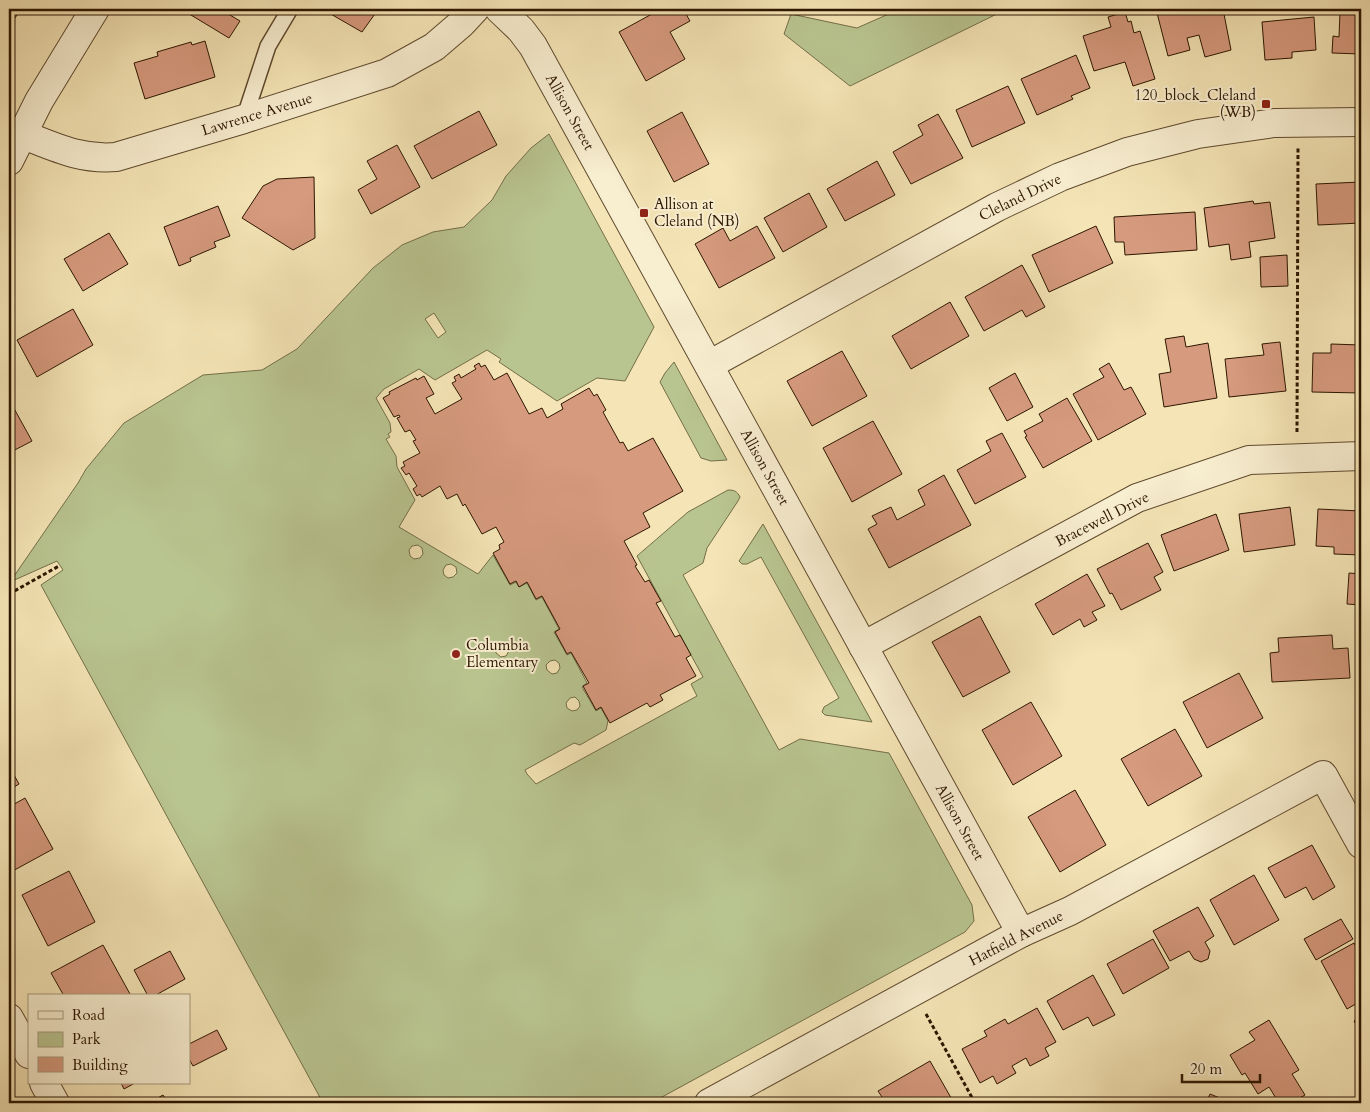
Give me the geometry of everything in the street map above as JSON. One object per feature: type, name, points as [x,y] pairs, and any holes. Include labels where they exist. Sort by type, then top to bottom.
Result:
[{"type":"street","points":[[9,161],[21,134],[95,9]]},
{"type":"street","name":"Lawrence Avenue","points":[[21,134],[80,155],[98,158],[116,157],[244,119],[387,73],[434,48],[475,9]]},
{"type":"street","name":"Allison Street","points":[[498,9],[521,30],[533,46],[1021,933]]},
{"type":"street","name":"Cleland Drive","points":[[709,365],[997,207],[1060,177],[1127,152],[1198,134],[1274,123],[1361,122]]},
{"type":"street","name":"Bracewell Drive","points":[[863,646],[1137,498],[1249,460],[1361,456]]},
{"type":"street","name":"Hatfield Avenue","points":[[709,1103],[1021,933],[1070,911],[1323,775],[1361,844]]},
{"type":"street","points":[[10,1024],[28,1052]]},
{"type":"street","points":[[45,1084],[55,1103]]},
{"type":"lane","points":[[244,119],[268,46],[290,9]]},
{"type":"path","points":[[1296,459],[1298,122]]},
{"type":"path","points":[[9,594],[59,566]]},
{"type":"path","points":[[914,992],[975,1103]]},
{"type":"green space","points":[[900,9],[1007,9],[850,86],[784,34],[791,14],[857,28]]},
{"type":"green space","name":"Columbia Elementary","points":[[549,134],[654,327],[625,381],[597,378],[557,401],[499,362],[501,359],[487,350],[435,380],[419,369],[384,389],[376,398],[390,423],[391,432],[388,434],[390,437],[386,439],[396,456],[397,467],[415,500],[399,527],[478,574],[493,555],[510,585],[516,582],[519,587],[527,583],[536,600],[542,597],[559,629],[554,632],[567,655],[571,653],[587,683],[582,687],[596,711],[601,708],[608,721],[606,730],[580,745],[574,743],[525,770],[527,774],[536,784],[697,696],[691,684],[703,677],[637,556],[688,512],[728,490],[734,491],[740,497],[707,548],[703,563],[683,575],[779,750],[800,739],[889,753],[972,905],[974,921],[965,932],[651,1103],[323,1103],[41,585],[63,570],[57,561],[10,582],[86,469],[124,423],[203,375],[262,370],[297,349],[373,268],[402,245],[433,232],[464,227],[492,200],[506,176],[531,148]],"holes":[[[434,313],[446,332],[438,338],[425,319]],[[418,545],[422,548],[423,554],[420,558],[414,559],[410,556],[409,550],[412,546]],[[451,564],[456,567],[457,573],[453,577],[448,578],[444,575],[443,570],[446,565]],[[504,643],[508,646],[509,651],[506,656],[501,657],[496,653],[495,648],[498,644]],[[555,660],[559,663],[560,668],[557,673],[552,674],[547,670],[546,665],[550,661]],[[575,697],[579,701],[580,706],[577,710],[572,711],[567,708],[566,703],[570,698]]]},
{"type":"green space","points":[[674,362],[727,460],[711,461],[701,458],[660,382]]},
{"type":"green space","points":[[763,524],[872,722],[825,715],[822,712],[824,707],[839,698],[761,557],[747,564],[742,564],[739,561]]},
{"type":"building","points":[[9,9],[21,9],[15,18],[9,14]]},
{"type":"building","points":[[181,9],[220,9],[240,21],[229,38]]},
{"type":"building","points":[[331,9],[376,9],[377,11],[362,32],[329,13]]},
{"type":"building","points":[[661,9],[683,9],[690,21],[670,32],[685,59],[646,81],[619,32]]},
{"type":"building","points":[[827,9],[841,9],[836,15]]},
{"type":"building","points":[[1156,9],[1223,9],[1231,50],[1205,57],[1199,35],[1187,38],[1190,50],[1168,56]]},
{"type":"building","points":[[1345,9],[1361,9],[1361,54],[1332,53],[1333,36],[1339,37],[1340,13],[1345,13]]},
{"type":"building","points":[[1125,12],[1128,22],[1131,21],[1134,33],[1140,31],[1155,79],[1133,86],[1125,62],[1094,71],[1083,36],[1111,27],[1108,17]]},
{"type":"building","points":[[1314,17],[1316,50],[1292,52],[1292,58],[1265,60],[1262,22]]},
{"type":"building","points":[[205,41],[215,77],[145,99],[134,63],[158,56],[157,52],[191,42],[192,45]]},
{"type":"building","points":[[1076,55],[1090,88],[1071,96],[1073,99],[1037,115],[1021,79]]},
{"type":"building","points":[[1008,86],[1025,123],[972,147],[956,110]]},
{"type":"building","points":[[479,111],[497,145],[432,179],[414,146]]},
{"type":"building","points":[[682,112],[709,164],[674,182],[647,131]]},
{"type":"building","points":[[938,114],[963,158],[911,184],[893,152],[923,135],[918,125]]},
{"type":"building","points":[[397,145],[420,187],[371,214],[358,190],[377,179],[367,161]]},
{"type":"building","points":[[877,161],[895,195],[845,221],[827,189]]},
{"type":"building","points":[[314,177],[315,238],[293,250],[242,218],[263,186],[277,179]]},
{"type":"building","points":[[1361,182],[1361,223],[1318,225],[1316,184]]},
{"type":"building","points":[[809,193],[827,227],[783,252],[764,218]]},
{"type":"building","points":[[1253,201],[1254,204],[1270,202],[1275,238],[1249,242],[1251,257],[1231,260],[1229,244],[1209,247],[1204,208]]},
{"type":"building","points":[[218,206],[230,236],[214,242],[216,247],[190,258],[191,261],[179,266],[164,227]]},
{"type":"building","points":[[1195,212],[1197,250],[1125,255],[1124,242],[1115,242],[1114,217]]},
{"type":"building","points":[[757,226],[775,258],[719,288],[695,244],[723,228],[730,241]]},
{"type":"building","points":[[1096,226],[1113,263],[1049,292],[1032,255]]},
{"type":"building","points":[[109,233],[128,264],[83,291],[64,259]]},
{"type":"building","points":[[1287,255],[1288,286],[1261,287],[1260,257]]},
{"type":"building","points":[[1022,265],[1045,307],[1026,317],[1022,310],[984,331],[965,297]]},
{"type":"building","points":[[950,302],[969,336],[911,369],[892,336]]},
{"type":"building","points":[[73,309],[93,345],[37,377],[17,340]]},
{"type":"building","points":[[1184,336],[1186,347],[1208,343],[1217,398],[1164,407],[1159,374],[1171,372],[1165,339]]},
{"type":"building","points":[[1280,342],[1286,391],[1229,397],[1225,359],[1264,355],[1262,344]]},
{"type":"building","points":[[1331,344],[1361,345],[1361,393],[1312,392],[1313,353],[1331,353]]},
{"type":"building","points":[[842,351],[867,396],[812,426],[787,381]]},
{"type":"building","points":[[479,363],[481,367],[485,365],[494,380],[507,373],[529,414],[542,408],[547,418],[563,409],[561,404],[589,388],[594,396],[597,394],[606,410],[603,412],[620,443],[623,442],[628,451],[653,438],[683,491],[643,513],[650,527],[624,541],[637,565],[635,566],[645,582],[649,580],[661,601],[656,603],[675,637],[680,635],[691,655],[686,658],[696,676],[660,695],[663,700],[650,707],[647,703],[610,723],[601,707],[596,710],[583,686],[589,683],[571,652],[567,654],[555,632],[560,629],[542,596],[536,599],[527,582],[519,587],[516,581],[510,584],[493,553],[500,549],[499,545],[504,542],[496,527],[482,534],[457,494],[447,499],[440,486],[422,497],[420,494],[417,496],[413,489],[417,486],[409,473],[406,475],[401,468],[405,466],[403,462],[420,453],[413,441],[416,440],[410,430],[405,432],[397,418],[400,417],[399,415],[394,417],[383,398],[390,394],[389,392],[416,378],[417,380],[424,376],[434,394],[426,398],[435,414],[462,399],[452,383],[456,381],[454,377],[459,374],[461,378],[476,369],[474,366]]},
{"type":"building","points":[[1109,363],[1124,390],[1131,387],[1146,414],[1098,440],[1073,394],[1104,377],[1099,369]]},
{"type":"building","points":[[1015,373],[1033,407],[1007,421],[989,388]]},
{"type":"building","points":[[1067,398],[1092,441],[1043,468],[1025,437],[1027,436],[1024,431],[1043,421],[1039,414]]},
{"type":"building","points":[[11,403],[32,441],[9,453],[9,405]]},
{"type":"building","points":[[873,421],[902,474],[852,502],[823,448]]},
{"type":"building","points":[[1002,433],[1026,477],[975,504],[957,470],[991,451],[986,441]]},
{"type":"building","points":[[944,475],[971,525],[889,568],[868,529],[877,524],[872,516],[891,507],[897,520],[925,505],[918,490]]},
{"type":"building","points":[[1290,507],[1295,545],[1244,552],[1239,514]]},
{"type":"building","points":[[1318,509],[1361,511],[1361,555],[1334,554],[1334,547],[1316,546]]},
{"type":"building","points":[[1216,514],[1229,550],[1174,571],[1161,535]]},
{"type":"building","points":[[1148,543],[1163,572],[1154,577],[1161,590],[1121,610],[1097,569]]},
{"type":"building","points":[[1349,573],[1361,574],[1361,605],[1347,604]]},
{"type":"building","points":[[1087,574],[1105,606],[1092,612],[1097,620],[1084,627],[1080,619],[1053,635],[1035,604]]},
{"type":"building","points":[[980,616],[1010,672],[963,697],[932,642]]},
{"type":"building","points":[[1332,635],[1333,649],[1348,648],[1350,678],[1272,682],[1270,653],[1279,652],[1278,638]]},
{"type":"building","points":[[1239,673],[1263,718],[1207,748],[1183,702]]},
{"type":"building","points":[[1031,702],[1062,756],[1013,785],[982,730]]},
{"type":"building","points":[[1175,729],[1202,776],[1148,806],[1121,759]]},
{"type":"building","points":[[9,766],[19,784],[9,790]]},
{"type":"building","points":[[1075,790],[1106,845],[1060,872],[1028,817]]},
{"type":"building","points":[[25,798],[53,849],[9,873],[9,807]]},
{"type":"building","points":[[1312,845],[1335,887],[1313,900],[1306,887],[1285,898],[1268,868]]},
{"type":"building","points":[[69,871],[95,922],[48,946],[22,895]]},
{"type":"building","points":[[1254,875],[1279,920],[1234,945],[1210,900]]},
{"type":"building","points":[[1198,907],[1214,936],[1205,942],[1210,951],[1208,959],[1201,962],[1194,959],[1189,951],[1170,961],[1153,931]]},
{"type":"building","points":[[1341,919],[1353,939],[1316,960],[1304,939]]},
{"type":"building","points":[[1153,939],[1169,968],[1123,994],[1107,964]]},
{"type":"building","points":[[1354,943],[1361,957],[1361,1001],[1347,1009],[1321,961]]},
{"type":"building","points":[[103,945],[130,994],[63,994],[51,973]]},
{"type":"building","points":[[170,951],[185,979],[158,994],[147,994],[134,970]]},
{"type":"building","points":[[1093,975],[1115,1015],[1093,1026],[1088,1017],[1063,1030],[1047,1001]]},
{"type":"building","points":[[1037,1008],[1056,1042],[1045,1048],[1049,1056],[1030,1066],[1026,1058],[1012,1066],[1016,1073],[997,1084],[993,1076],[980,1083],[962,1049],[987,1036],[984,1031],[1005,1019],[1008,1024]]},
{"type":"building","points":[[1361,1017],[1361,1033],[1354,1021]]},
{"type":"building","points":[[1269,1020],[1299,1070],[1292,1074],[1305,1095],[1291,1103],[1279,1103],[1269,1087],[1258,1094],[1245,1073],[1242,1075],[1230,1055],[1255,1040],[1249,1032]]},
{"type":"building","points":[[217,1030],[227,1049],[193,1066],[190,1061],[190,1044]]},
{"type":"building","points":[[930,1061],[954,1103],[886,1103],[878,1091]]},
{"type":"building","points":[[122,1084],[133,1084],[124,1089]]},
{"type":"building","points":[[1210,1094],[1232,1103],[1206,1103]]},
{"type":"building","points":[[163,1095],[168,1103],[149,1103]]},
{"type":"place","name":"120_block_Cleland (WB)","points":[[1266,104]]},
{"type":"place","name":"Allison at Cleland (NB)","points":[[644,213]]},
{"type":"place","name":"Columbia Elementary","points":[[456,654]]}]
